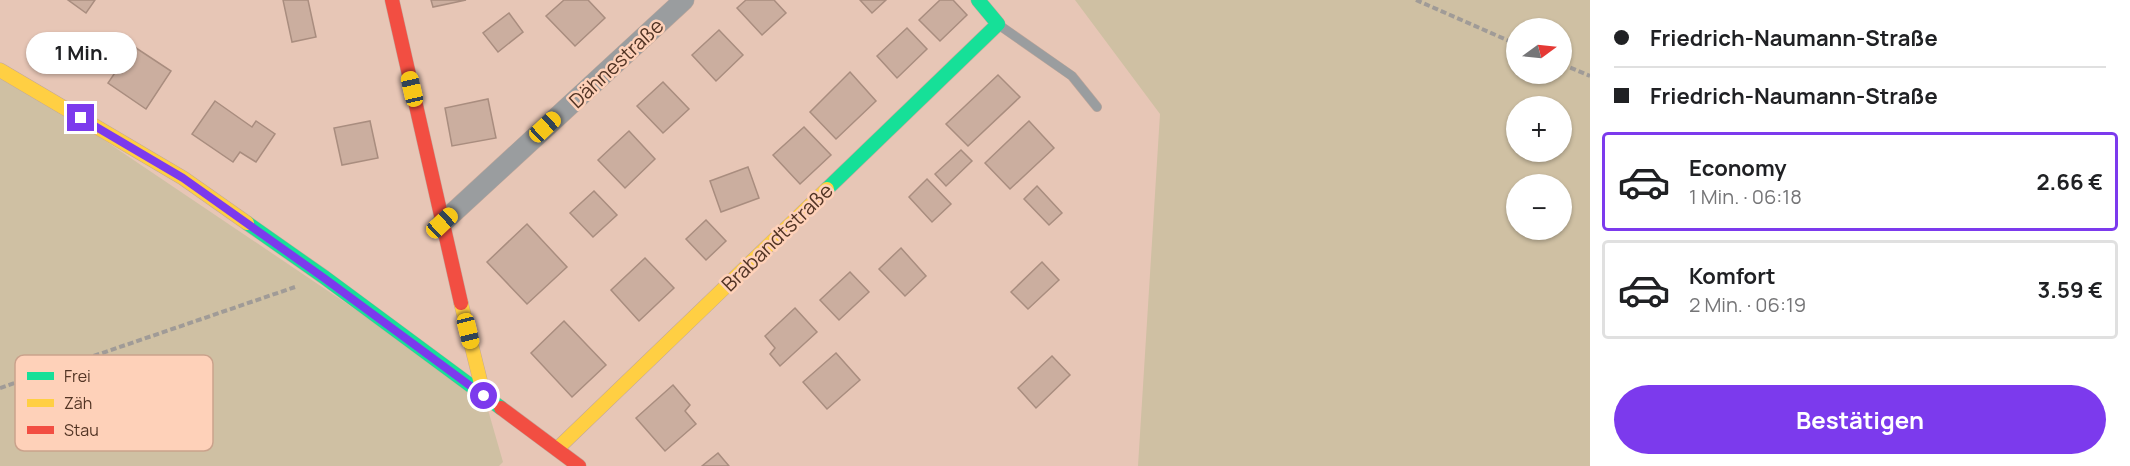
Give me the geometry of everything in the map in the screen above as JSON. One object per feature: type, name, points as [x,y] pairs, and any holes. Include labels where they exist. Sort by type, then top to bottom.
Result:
[{"type":"street","points":[[392,0],[484,396]]},
{"type":"street","name":"Dähnestraße","points":[[442,223],[684,0]]},
{"type":"street","points":[[978,0],[998,24]]},
{"type":"street","name":"Brabandtstraße","points":[[557,449],[998,24]]},
{"type":"street","points":[[0,70],[183,178],[324,278],[579,466]]},
{"type":"lane","points":[[998,24],[1072,76],[1097,107]]},
{"type":"path","points":[[1416,0],[1506,40]]},
{"type":"path","points":[[1572,68],[1590,76]]},
{"type":"path","points":[[97,355],[324,278]]},
{"type":"path","points":[[0,388],[15,383]]},
{"type":"shaded area","points":[[1075,0],[1590,0],[1590,466],[1138,466],[1160,114]]},
{"type":"shaded area","points":[[0,70],[484,396],[503,462],[499,466],[0,466]]},
{"type":"building","points":[[68,0],[95,0],[86,13]]},
{"type":"building","points":[[283,0],[308,0],[316,37],[292,42]]},
{"type":"building","points":[[431,0],[466,0],[433,7]]},
{"type":"building","points":[[564,0],[588,0],[605,18],[575,46],[546,16]]},
{"type":"building","points":[[746,0],[774,0],[786,13],[762,35],[737,8]]},
{"type":"building","points":[[860,0],[886,0],[872,13]]},
{"type":"building","points":[[940,0],[953,0],[967,15],[940,41],[919,20]]},
{"type":"building","points":[[509,13],[523,32],[498,52],[483,33]]},
{"type":"building","points":[[907,28],[927,49],[897,78],[877,56]]},
{"type":"building","points":[[719,30],[743,55],[716,81],[692,55]]},
{"type":"building","points":[[133,46],[171,71],[146,109],[108,83]]},
{"type":"building","points":[[850,72],[876,101],[836,139],[810,112]]},
{"type":"building","points":[[998,75],[1020,97],[968,146],[946,124]]},
{"type":"building","points":[[663,82],[689,109],[663,133],[637,106]]},
{"type":"building","points":[[488,99],[496,138],[452,146],[445,108]]},
{"type":"building","points":[[215,101],[252,127],[256,121],[275,134],[256,162],[240,152],[233,162],[192,134]]},
{"type":"building","points":[[370,121],[378,158],[342,165],[334,128]]},
{"type":"building","points":[[1029,121],[1054,148],[1010,189],[985,163]]},
{"type":"building","points":[[804,127],[831,155],[800,184],[773,155]]},
{"type":"building","points":[[629,131],[655,159],[625,188],[598,160]]},
{"type":"building","points":[[961,150],[972,161],[946,186],[935,174]]},
{"type":"building","points":[[748,167],[759,198],[721,212],[710,181]]},
{"type":"building","points":[[927,179],[951,204],[932,222],[909,197]]},
{"type":"building","points":[[1037,186],[1062,213],[1049,225],[1024,199]]},
{"type":"building","points":[[594,191],[617,215],[593,237],[570,213]]},
{"type":"building","points":[[706,220],[726,241],[706,260],[686,239]]},
{"type":"building","points":[[527,224],[567,267],[527,304],[487,262]]},
{"type":"building","points":[[901,248],[926,276],[905,296],[879,269]]},
{"type":"building","points":[[645,258],[674,288],[639,321],[611,290]]},
{"type":"building","points":[[1042,262],[1059,280],[1028,309],[1011,292]]},
{"type":"building","points":[[850,272],[869,292],[839,320],[820,300]]},
{"type":"building","points":[[795,308],[817,332],[780,366],[770,354],[775,348],[765,336]]},
{"type":"building","points":[[564,321],[606,365],[572,397],[531,353]]},
{"type":"building","points":[[836,353],[860,380],[827,409],[803,382]]},
{"type":"building","points":[[1052,356],[1070,375],[1036,408],[1018,388]]},
{"type":"building","points":[[673,385],[690,405],[685,411],[696,424],[665,451],[636,418]]},
{"type":"building","points":[[718,453],[729,466],[702,466]]},
{"type":"traffic: fast","points":[[827,189],[998,24],[978,0]]},
{"type":"traffic: fast","points":[[247,223],[501,408]]},
{"type":"traffic: slow","points":[[0,70],[183,178],[247,223]]},
{"type":"traffic: slow","points":[[557,449],[827,189]]},
{"type":"traffic: slow","points":[[461,303],[484,396]]},
{"type":"traffic: jam","points":[[392,0],[461,303]]},
{"type":"traffic: jam","points":[[501,408],[579,466]]},
{"type":"route","points":[[81,118],[183,178],[484,396]]}]
